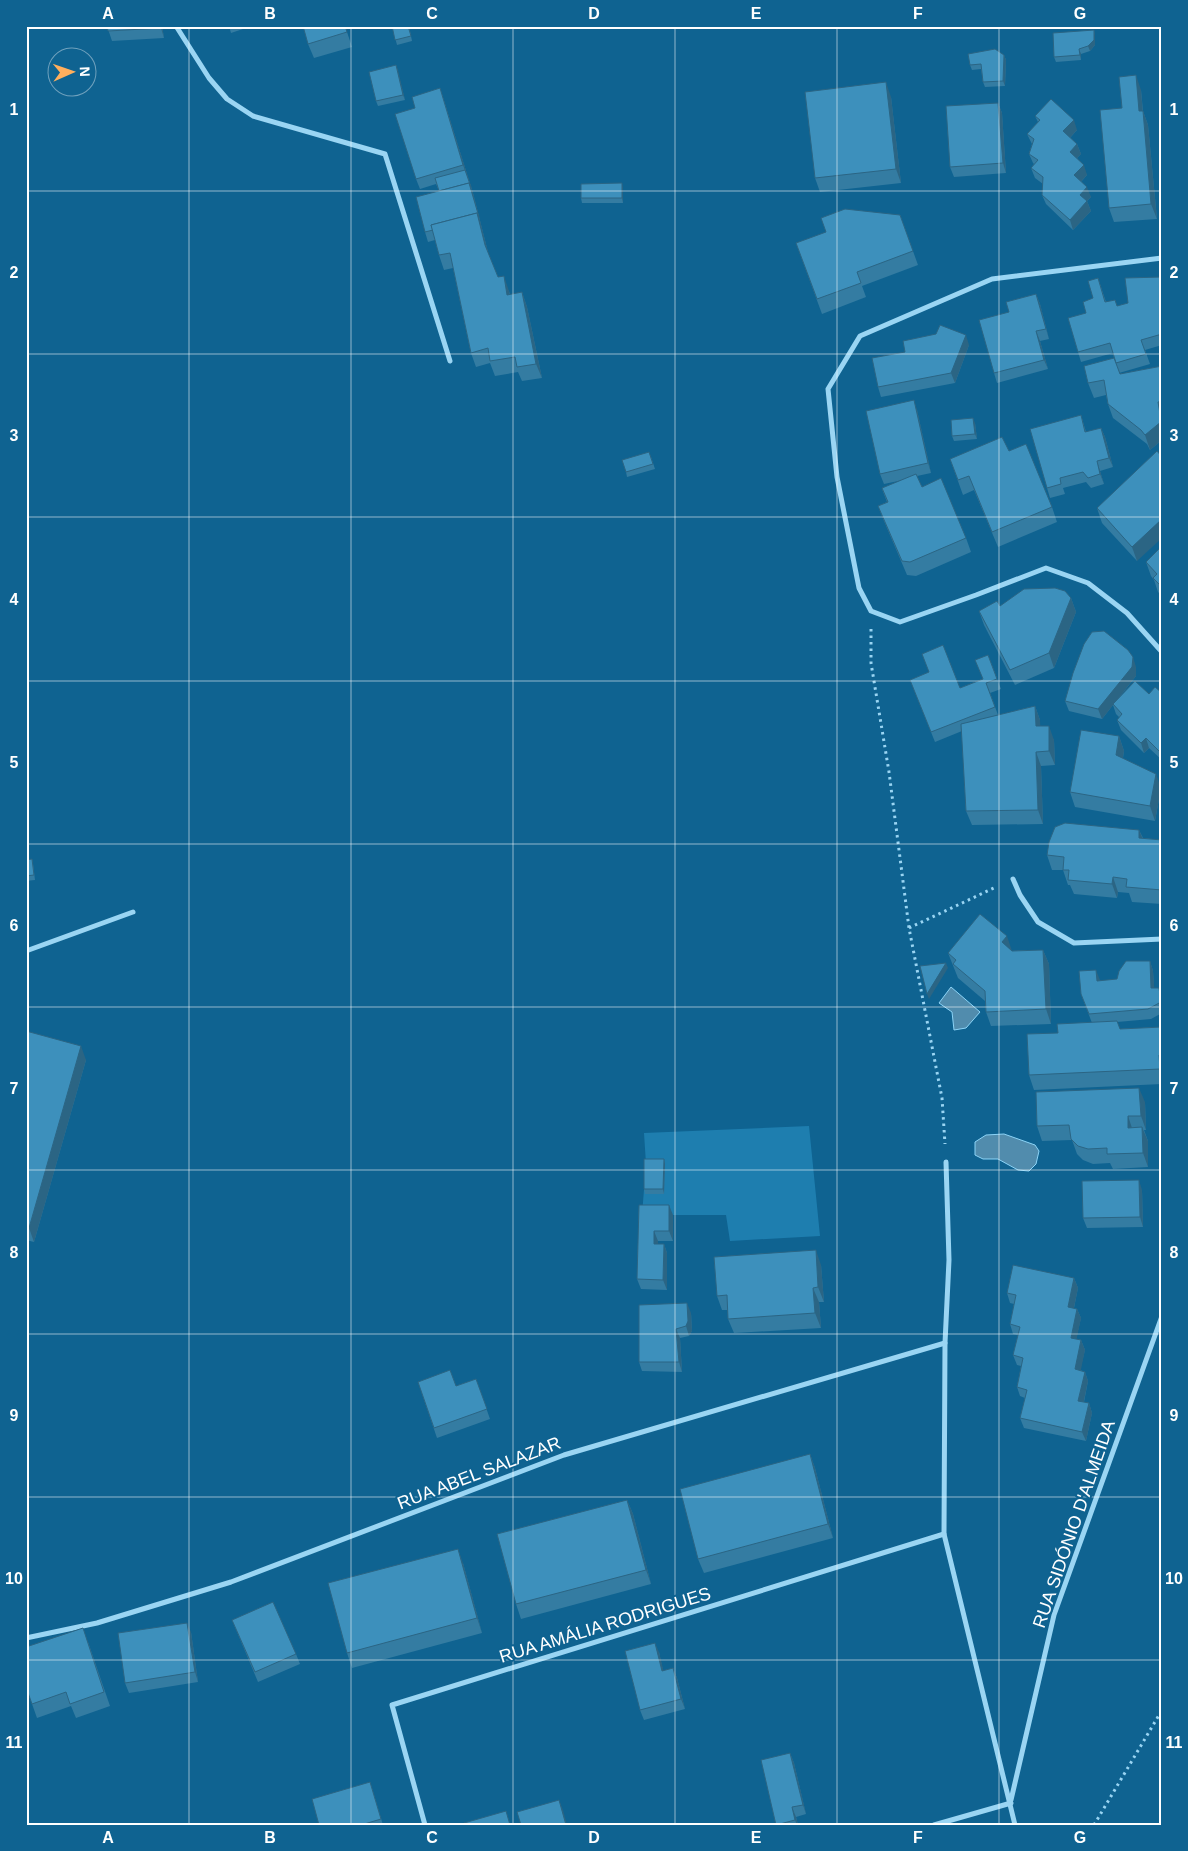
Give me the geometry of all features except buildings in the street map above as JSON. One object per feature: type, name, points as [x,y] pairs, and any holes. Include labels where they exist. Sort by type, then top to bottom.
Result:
[{"type":"street","points":[[176,26],[209,78],[227,99],[254,116],[385,154],[450,361]]},
{"type":"street","points":[[1162,258],[992,279],[860,336],[828,390],[837,477],[859,588],[871,611],[900,622],[1046,568],[1088,583],[1127,613],[1162,652]]},
{"type":"street","points":[[1013,879],[1020,895],[1038,922],[1074,943],[1162,939]]},
{"type":"street","points":[[26,951],[133,912]]},
{"type":"street","points":[[946,1162],[949,1260],[945,1343],[944,1534],[1015,1825]]},
{"type":"street","name":"RUA SIDÓNIO D'ALMEIDA","points":[[1011,1803],[1054,1615],[1162,1316]]},
{"type":"street","name":"RUA ABEL SALAZAR","points":[[26,1638],[97,1623],[231,1582],[564,1455],[945,1343]]},
{"type":"street","name":"RUA AMÁLIA RODRIGUES","points":[[425,1825],[392,1705],[944,1534]]},
{"type":"street","points":[[934,1825],[1011,1803]]},
{"type":"path","points":[[871,611],[871,663],[889,772],[909,928],[942,1098],[946,1162]]},
{"type":"path","points":[[909,928],[1013,879]]},
{"type":"path","points":[[1094,1825],[1162,1710]]},
{"type":"shaded area","points":[[951,987],[980,1012],[966,1028],[954,1030],[952,1012],[939,1003]]},
{"type":"shaded area","points":[[809,1126],[820,1236],[730,1241],[726,1215],[642,1215],[646,1164],[644,1133]]},
{"type":"shaded area","points":[[1004,1134],[1035,1145],[1039,1151],[1036,1164],[1029,1171],[1018,1170],[998,1159],[983,1159],[975,1155],[975,1142],[986,1135]]}]
